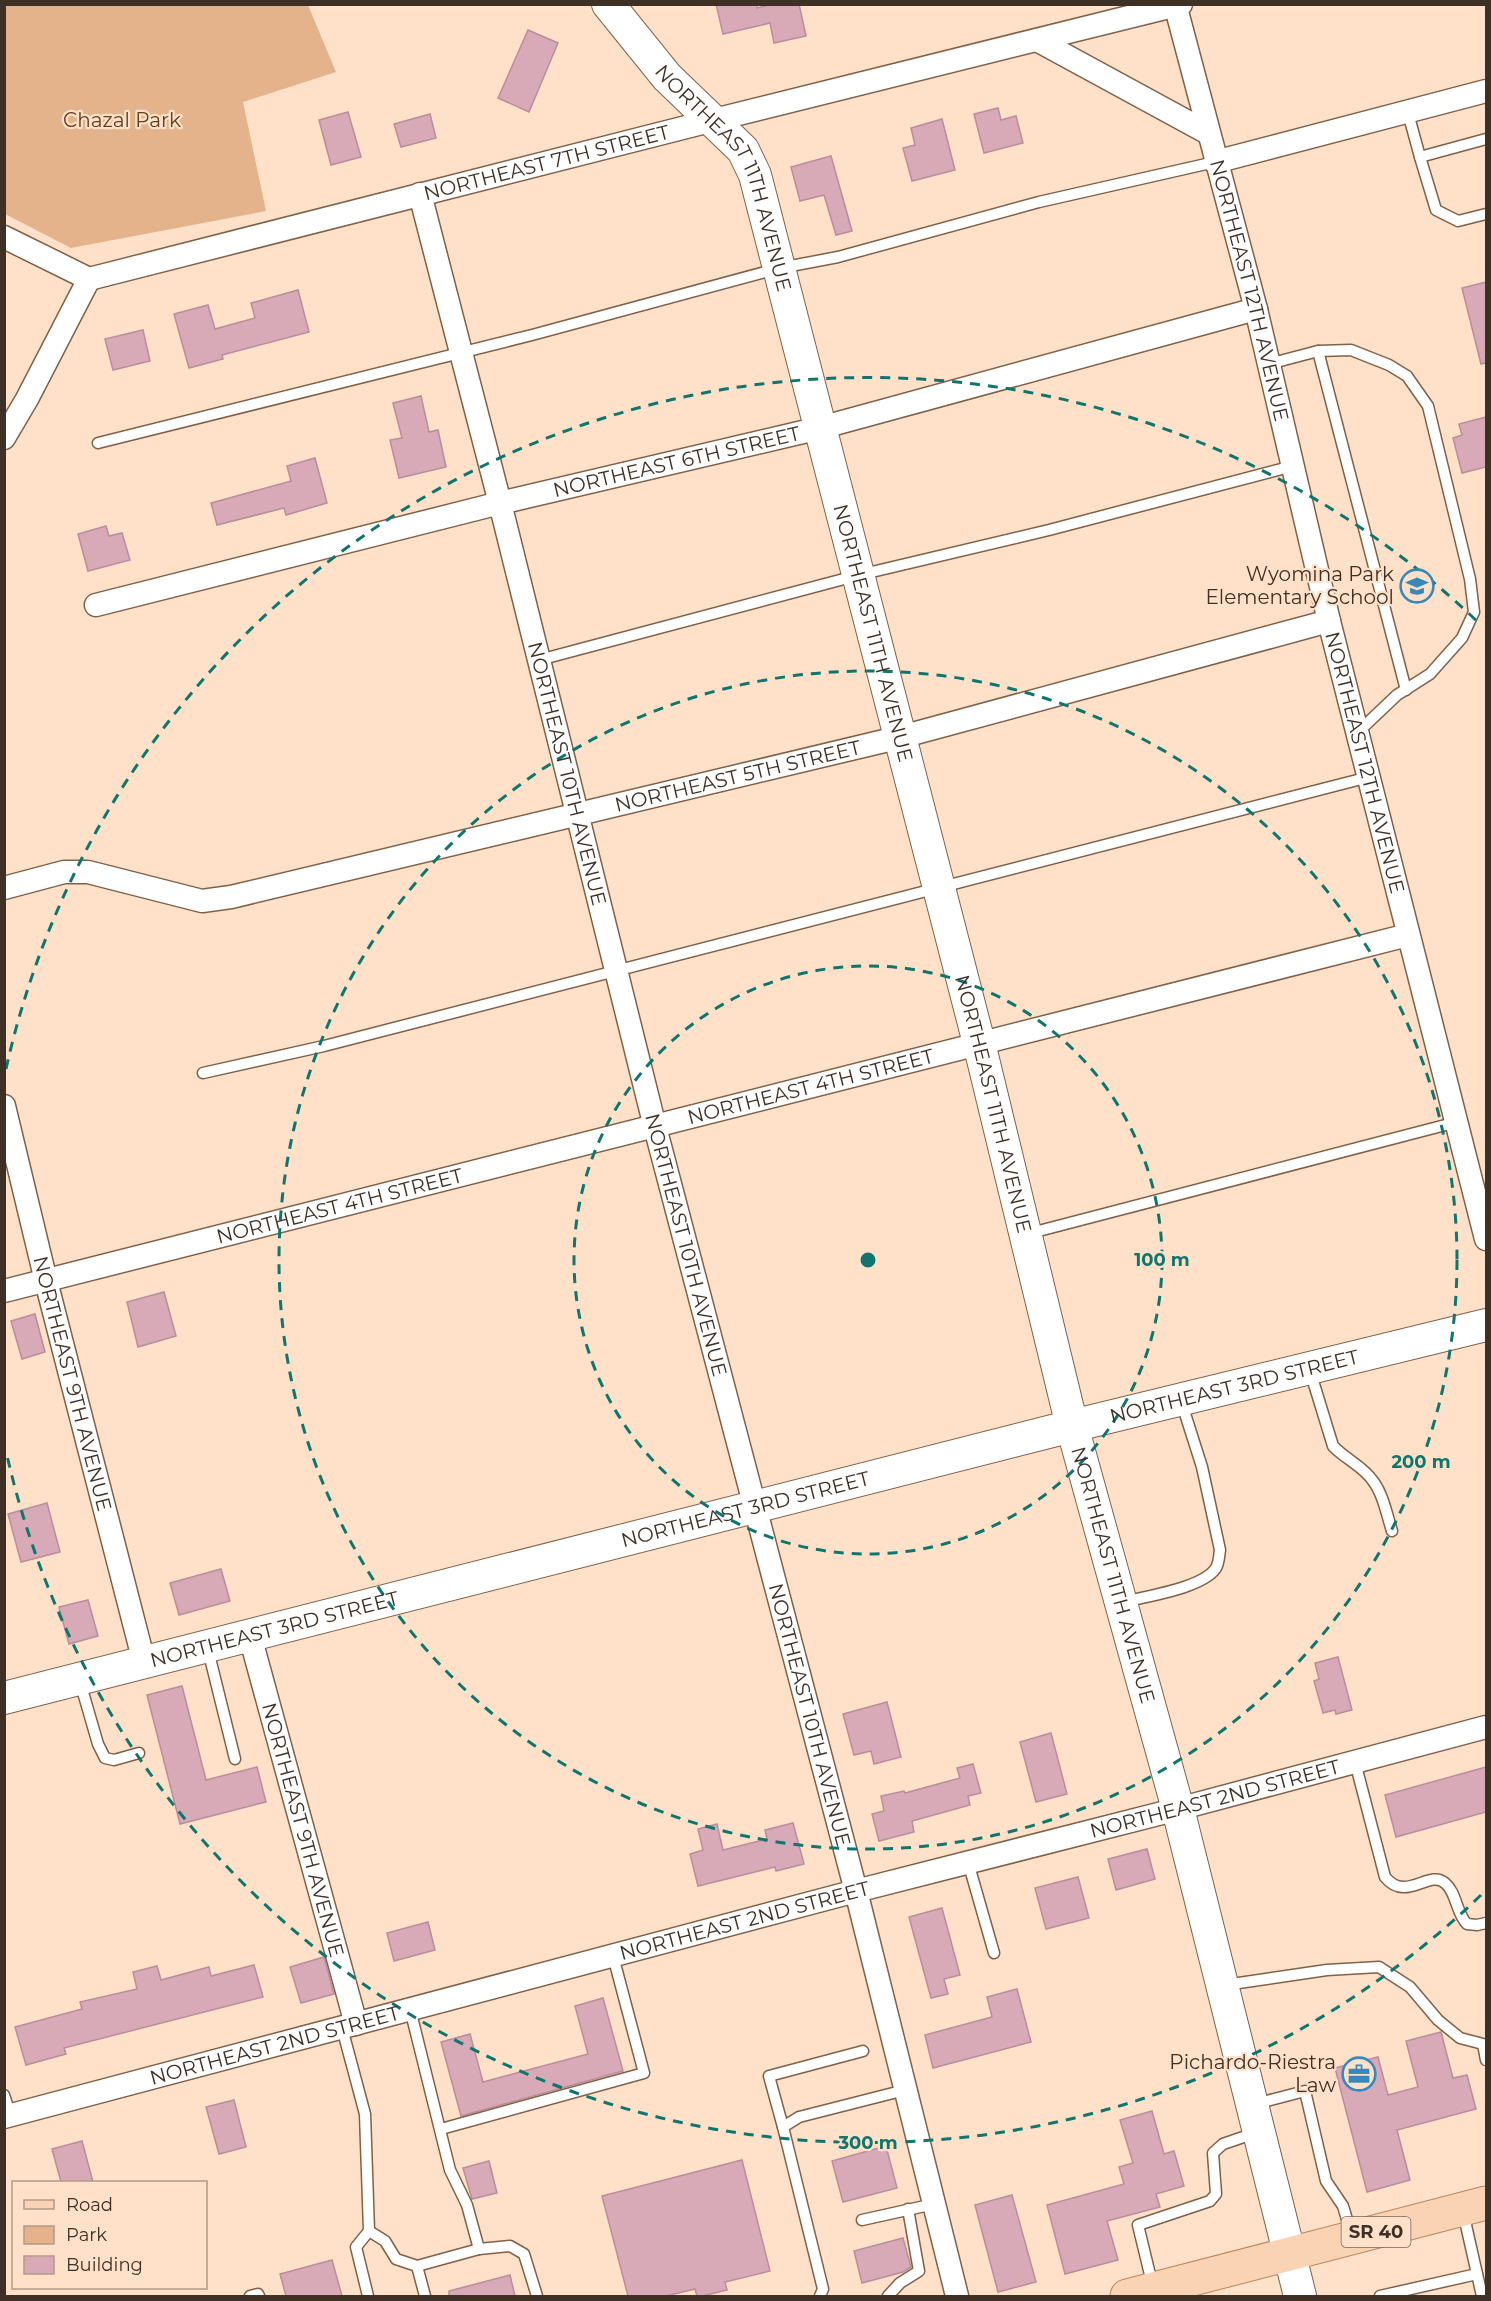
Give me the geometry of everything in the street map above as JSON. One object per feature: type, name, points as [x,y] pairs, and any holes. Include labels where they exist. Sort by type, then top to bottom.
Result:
[{"type":"main road","name":"SR 40","points":[[1151,2293],[1289,2254],[1475,2206]]},
{"type":"street","name":"NORTHEAST 11TH AVENUE","points":[[608,4],[667,77],[742,150],[755,175],[979,1043],[1072,1426],[1178,1809],[1300,2296]]},
{"type":"street","name":"NORTHEAST 7TH STREET","points":[[89,279],[1177,5]]},
{"type":"street","name":"NORTHEAST 12TH AVENUE","points":[[1177,5],[1215,162],[1256,309],[1329,621],[1486,1239]]},
{"type":"street","points":[[1037,40],[1208,133]]},
{"type":"street","points":[[1215,162],[1486,91]]},
{"type":"street","name":"NORTHEAST 10TH AVENUE","points":[[420,194],[462,351],[655,1127],[856,1891],[957,2296]]},
{"type":"street","points":[[4,237],[89,279],[4,438]]},
{"type":"street","name":"NORTHEAST 6TH STREET","points":[[96,606],[500,503],[820,428],[1256,309]]},
{"type":"street","name":"NORTHEAST 5TH STREET","points":[[4,888],[64,872],[88,872],[202,901],[231,897],[901,737],[1329,621]]},
{"type":"street","name":"NORTHEAST 4TH STREET","points":[[4,1291],[1408,935]]},
{"type":"street","name":"NORTHEAST 9TH AVENUE","points":[[4,1106],[46,1281],[144,1662]]},
{"type":"street","name":"NORTHEAST 3RD STREET","points":[[4,1698],[1072,1426],[1486,1325]]},
{"type":"street","name":"NORTHEAST 9TH AVENUE","points":[[250,1636],[349,2026]]},
{"type":"street","name":"NORTHEAST 2ND STREET","points":[[7,2109],[349,2026],[1486,1727]]},
{"type":"lane","points":[[1408,113],[1436,210],[1458,221],[1486,214]]},
{"type":"lane","points":[[1420,156],[1486,139]]},
{"type":"lane","points":[[98,443],[532,335],[780,268],[838,257],[1039,202],[1215,162]]},
{"type":"lane","points":[[1269,364],[1318,351],[1351,350],[1389,365],[1407,376],[1428,406],[1470,579],[1474,612],[1462,638],[1430,674],[1406,690],[1357,732]]},
{"type":"lane","points":[[1318,351],[1406,690]]},
{"type":"lane","points":[[539,660],[859,575],[1050,530],[1293,466]]},
{"type":"lane","points":[[203,1073],[324,1046],[1369,777]]},
{"type":"lane","points":[[1025,1234],[1457,1122]]},
{"type":"lane","points":[[1309,1368],[1333,1446],[1341,1455],[1362,1468],[1374,1481],[1392,1531]]},
{"type":"lane","points":[[1121,1603],[1194,1584],[1211,1573],[1219,1561],[1220,1550],[1205,1477],[1180,1400]]},
{"type":"lane","points":[[207,1647],[235,1759]]},
{"type":"lane","points":[[79,1679],[98,1744],[105,1758],[114,1760],[138,1753]]},
{"type":"lane","points":[[1355,1762],[1385,1877],[1391,1884],[1402,1888],[1438,1879],[1451,1890],[1460,1917],[1467,1924],[1486,1923]]},
{"type":"lane","points":[[968,1863],[994,1953]]},
{"type":"lane","points":[[441,2129],[644,2073],[613,1956]]},
{"type":"lane","points":[[1222,1985],[1327,1970],[1379,1967],[1410,1987],[1438,2020],[1460,2038],[1483,2044],[1486,2060]]},
{"type":"lane","points":[[410,2009],[450,2170],[467,2205],[479,2249]]},
{"type":"lane","points":[[349,2026],[365,2114],[369,2231],[356,2247],[368,2296]]},
{"type":"lane","points":[[819,2296],[823,2289],[769,2076],[863,2051]]},
{"type":"lane","points":[[783,2127],[799,2117],[905,2090]]},
{"type":"lane","points":[[1151,2293],[1138,2225],[1210,2201],[1216,2194],[1213,2153],[1255,2118],[1305,2091],[1326,2181],[1343,2206],[1352,2238]]},
{"type":"lane","points":[[862,2220],[934,2204]]},
{"type":"lane","points":[[1475,2206],[1477,2274],[1482,2296]]},
{"type":"lane","points":[[888,2296],[900,2283],[919,2271],[908,2209]]},
{"type":"lane","points":[[369,2231],[385,2241],[396,2259],[417,2266],[479,2249],[510,2246],[524,2253],[537,2296]]},
{"type":"lane","points":[[417,2266],[425,2296]]},
{"type":"lane","points":[[1380,2296],[1477,2274]]},
{"type":"lane","points":[[250,2296],[258,2294],[259,2296]]},
{"type":"green space","name":"Chazal Park","points":[[4,5],[308,5],[336,72],[243,102],[266,211],[71,248],[5,214]]},
{"type":"building","points":[[716,4],[757,4],[757,8],[773,4],[799,4],[806,36],[774,43],[770,23],[723,34]]},
{"type":"building","points":[[528,30],[558,43],[529,112],[498,98]]},
{"type":"building","points":[[998,108],[1001,120],[1016,116],[1023,143],[984,153],[974,114]]},
{"type":"building","points":[[348,112],[361,157],[331,165],[319,120]]},
{"type":"building","points":[[430,114],[436,138],[401,147],[394,124]]},
{"type":"building","points":[[942,119],[955,170],[912,181],[903,148],[915,145],[911,128]]},
{"type":"building","points":[[831,156],[852,231],[836,235],[824,195],[800,201],[791,167]]},
{"type":"building","points":[[1486,282],[1486,363],[1481,364],[1462,288]]},
{"type":"building","points":[[298,290],[309,332],[222,355],[223,359],[189,368],[174,314],[208,305],[215,329],[255,318],[251,303]]},
{"type":"building","points":[[143,330],[150,361],[113,370],[105,339]]},
{"type":"building","points":[[421,396],[429,432],[438,430],[446,467],[399,478],[390,440],[402,438],[393,403]]},
{"type":"building","points":[[1486,417],[1486,467],[1462,473],[1453,438],[1462,435],[1459,424]]},
{"type":"building","points":[[315,458],[327,503],[286,515],[284,508],[217,525],[211,503],[291,481],[287,466]]},
{"type":"building","points":[[106,526],[109,536],[122,533],[130,560],[88,571],[78,534]]},
{"type":"building","points":[[164,1292],[176,1336],[138,1347],[127,1302]]},
{"type":"building","points":[[35,1314],[45,1352],[22,1359],[11,1321]]},
{"type":"building","points":[[47,1503],[60,1552],[21,1562],[8,1514]]},
{"type":"building","points":[[221,1569],[230,1601],[179,1615],[170,1583]]},
{"type":"building","points":[[88,1600],[98,1636],[69,1644],[59,1607]]},
{"type":"building","points":[[1338,1657],[1352,1710],[1336,1714],[1335,1710],[1323,1713],[1314,1681],[1319,1679],[1315,1663]]},
{"type":"building","points":[[182,1686],[206,1780],[257,1767],[266,1802],[180,1824],[147,1695]]},
{"type":"building","points":[[887,1702],[901,1757],[874,1764],[871,1751],[854,1755],[843,1714]]},
{"type":"building","points":[[1051,1733],[1067,1794],[1036,1802],[1020,1742]]},
{"type":"building","points":[[973,1764],[981,1793],[968,1796],[970,1805],[912,1821],[914,1832],[879,1841],[872,1814],[884,1811],[881,1796],[904,1791],[905,1793],[960,1778],[957,1768]]},
{"type":"building","points":[[1486,1767],[1486,1812],[1396,1837],[1385,1795]]},
{"type":"building","points":[[793,1823],[804,1864],[776,1871],[775,1867],[698,1886],[690,1854],[703,1850],[698,1829],[717,1824],[723,1850],[767,1839],[765,1830]]},
{"type":"building","points":[[1147,1849],[1155,1879],[1116,1890],[1108,1859]]},
{"type":"building","points":[[1078,1877],[1089,1918],[1046,1929],[1035,1888]]},
{"type":"building","points":[[942,1908],[960,1975],[944,1979],[948,1994],[931,1998],[909,1917]]},
{"type":"building","points":[[428,1922],[435,1950],[394,1961],[387,1933]]},
{"type":"building","points":[[324,1957],[334,1994],[301,2003],[290,1967]]},
{"type":"building","points":[[254,1965],[263,1997],[64,2048],[66,2054],[26,2065],[15,2027],[82,2009],[80,2002],[137,1989],[133,1972],[157,1966],[161,1980],[209,1967],[211,1976]]},
{"type":"building","points":[[1017,1989],[1031,2042],[933,2068],[925,2035],[992,2017],[987,1997]]},
{"type":"building","points":[[603,1998],[623,2071],[461,2116],[441,2042],[470,2034],[483,2082],[588,2054],[575,2006]]},
{"type":"building","points":[[1441,2032],[1453,2078],[1467,2075],[1476,2109],[1397,2130],[1410,2180],[1367,2192],[1335,2068],[1378,2057],[1388,2095],[1418,2087],[1406,2041]]},
{"type":"building","points":[[234,2100],[246,2147],[219,2154],[206,2107]]},
{"type":"building","points":[[1152,2111],[1164,2154],[1174,2151],[1184,2186],[1156,2194],[1160,2207],[1107,2221],[1118,2260],[1065,2274],[1047,2205],[1124,2184],[1119,2167],[1133,2163],[1120,2120]]},
{"type":"building","points":[[82,2141],[93,2181],[61,2181],[52,2149]]},
{"type":"building","points":[[886,2146],[897,2188],[843,2202],[832,2161]]},
{"type":"building","points":[[742,2160],[770,2271],[725,2282],[727,2290],[703,2296],[697,2296],[695,2289],[666,2296],[628,2296],[602,2196]]},
{"type":"building","points":[[489,2161],[497,2193],[472,2199],[463,2168]]},
{"type":"building","points":[[1012,2195],[1036,2282],[998,2292],[975,2205]]},
{"type":"building","points":[[903,2238],[911,2267],[903,2272],[862,2283],[854,2251]]},
{"type":"building","points":[[332,2260],[342,2296],[286,2296],[280,2274]]},
{"type":"building","points":[[510,2275],[515,2296],[449,2296],[449,2291]]},
{"type":"place","name":"Wyomina Park Elementary School","points":[[1417,586]]},
{"type":"place","name":"Pichardo-Riestra Law","points":[[1359,2074]]}]
